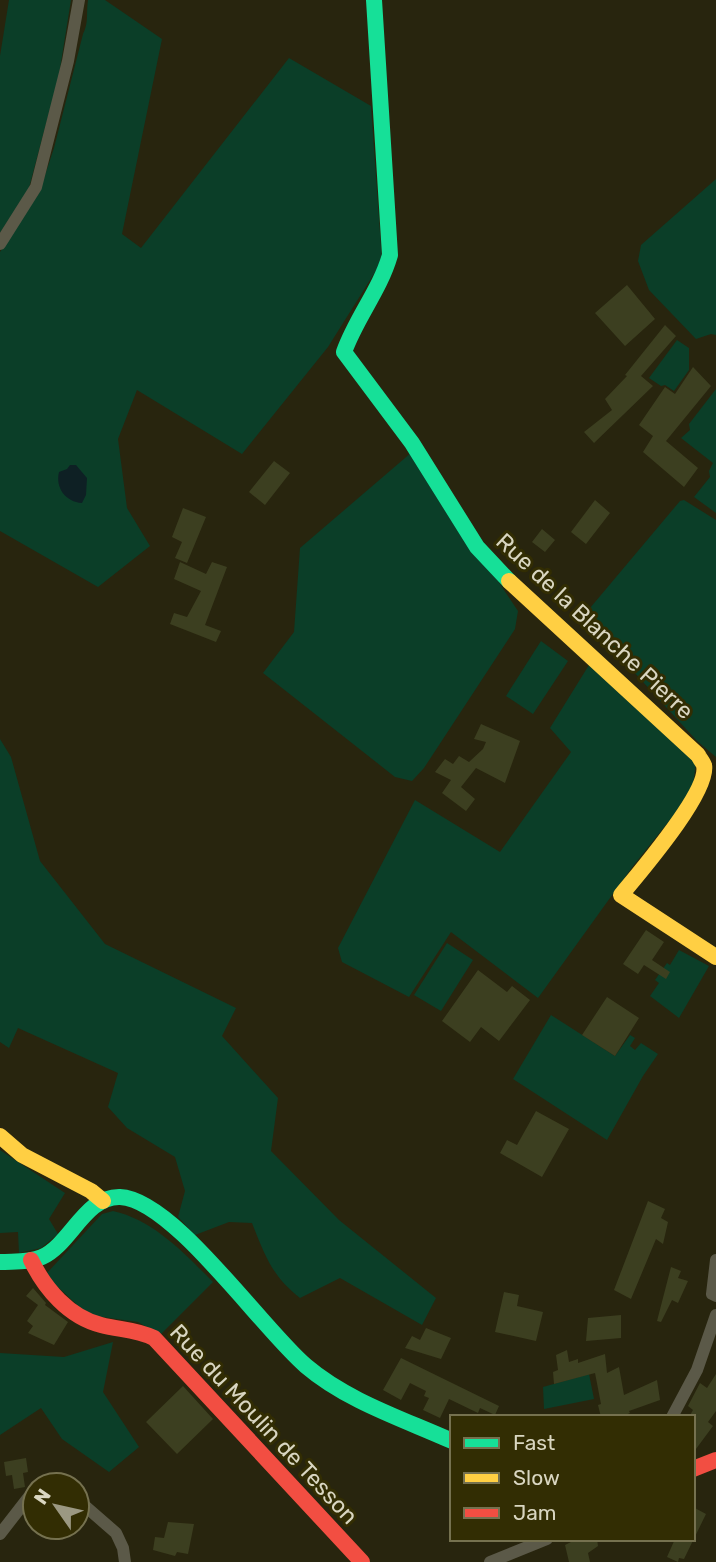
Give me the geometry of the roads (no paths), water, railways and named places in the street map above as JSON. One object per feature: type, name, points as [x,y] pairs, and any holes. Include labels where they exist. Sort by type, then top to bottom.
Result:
[{"type":"street","points":[[0,244],[36,187],[68,61],[79,0]]},
{"type":"street","name":"Rue de la Blanche Pierre","points":[[374,0],[390,255],[387,272],[347,339],[344,352],[412,443],[477,547],[505,577],[688,746],[704,764],[702,779],[694,799],[621,895],[716,957]]},
{"type":"street","points":[[0,1136],[22,1155],[91,1191],[103,1201]]},
{"type":"street","points":[[0,1262],[31,1260],[44,1256],[103,1201],[118,1196],[129,1197],[176,1226],[306,1366],[351,1394],[450,1440]]},
{"type":"street","name":"Rue du Moulin de Tesson","points":[[31,1260],[36,1272],[58,1299],[78,1316],[102,1325],[128,1327],[154,1338],[362,1562]]},
{"type":"street","points":[[716,1260],[711,1288],[712,1294],[716,1296]]},
{"type":"street","points":[[673,1415],[698,1370],[716,1315]]},
{"type":"street","points":[[695,1468],[716,1460]]},
{"type":"street","points":[[0,1534],[21,1507]]},
{"type":"street","points":[[91,1511],[116,1533],[123,1548],[125,1562]]},
{"type":"street","points":[[494,1560],[542,1541]]}]
